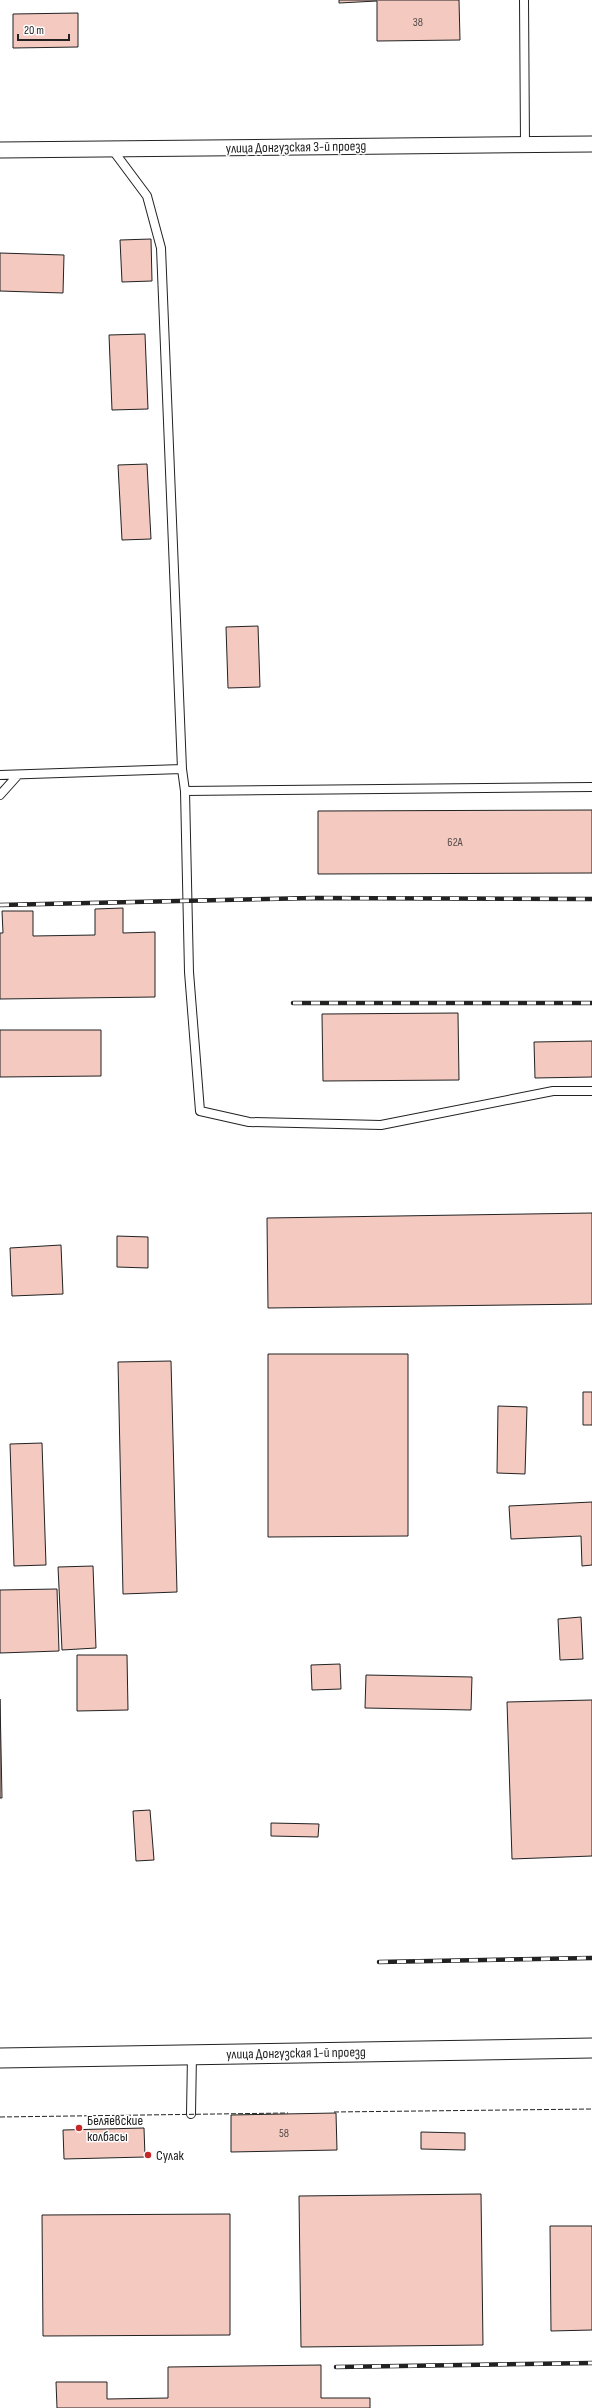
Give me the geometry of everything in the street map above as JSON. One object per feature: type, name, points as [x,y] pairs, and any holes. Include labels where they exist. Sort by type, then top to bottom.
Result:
[{"type":"street","name":"улица Донгузская 3-й проезд","points":[[0,150],[592,144]]},
{"type":"street","name":"улица Донгузская 1-й проезд","points":[[0,2058],[592,2048]]},
{"type":"lane","points":[[524,0],[525,144]]},
{"type":"lane","points":[[112,149],[147,196],[161,248],[182,769],[185,791],[189,972],[200,1111],[249,1122],[381,1125],[553,1091],[592,1090]]},
{"type":"lane","points":[[0,775],[17,776],[182,769]]},
{"type":"lane","points":[[0,795],[17,776]]},
{"type":"lane","points":[[185,791],[592,787]]},
{"type":"lane","points":[[191,2114],[192,2055]]},
{"type":"building","points":[[339,0],[459,0],[460,40],[377,41],[377,1],[339,3]]},
{"type":"building","points":[[78,13],[78,47],[13,48],[13,14]]},
{"type":"building","points":[[151,239],[152,281],[122,282],[120,240]]},
{"type":"building","points":[[0,253],[64,255],[63,293],[0,291]]},
{"type":"building","points":[[145,334],[148,409],[112,410],[109,335]]},
{"type":"building","points":[[147,464],[151,539],[122,540],[118,465]]},
{"type":"building","points":[[258,626],[260,687],[228,688],[226,627]]},
{"type":"building","points":[[592,810],[592,873],[318,874],[318,811]]},
{"type":"building","points":[[123,908],[123,933],[155,932],[155,997],[0,999],[0,933],[3,933],[2,911],[33,911],[33,936],[95,935],[95,909]]},
{"type":"building","points":[[458,1013],[459,1080],[323,1081],[322,1014]]},
{"type":"building","points":[[0,1030],[101,1030],[101,1076],[0,1077]]},
{"type":"building","points":[[592,1041],[592,1077],[535,1078],[534,1042]]},
{"type":"building","points":[[592,1213],[592,1304],[268,1308],[267,1218]]},
{"type":"building","points":[[117,1236],[148,1237],[148,1268],[117,1267]]},
{"type":"building","points":[[61,1245],[63,1294],[12,1296],[10,1248]]},
{"type":"building","points":[[268,1354],[408,1354],[408,1536],[268,1537]]},
{"type":"building","points":[[171,1361],[177,1592],[123,1594],[118,1362]]},
{"type":"building","points":[[583,1392],[592,1392],[592,1425],[583,1425]]},
{"type":"building","points":[[498,1406],[527,1407],[525,1474],[497,1473]]},
{"type":"building","points":[[42,1443],[46,1565],[14,1566],[10,1444]]},
{"type":"building","points":[[592,1502],[592,1565],[582,1566],[581,1536],[511,1539],[509,1506]]},
{"type":"building","points":[[93,1566],[96,1648],[62,1650],[58,1567]]},
{"type":"building","points":[[57,1589],[59,1651],[0,1653],[0,1590]]},
{"type":"building","points":[[581,1617],[583,1659],[560,1660],[558,1619]]},
{"type":"building","points":[[77,1655],[127,1655],[128,1710],[77,1711]]},
{"type":"building","points":[[340,1664],[341,1689],[312,1690],[311,1665]]},
{"type":"building","points":[[366,1675],[472,1677],[471,1710],[365,1708]]},
{"type":"building","points":[[0,1699],[2,1798],[0,1798]]},
{"type":"building","points":[[592,1700],[592,1856],[512,1859],[507,1702]]},
{"type":"building","points":[[150,1810],[154,1860],[136,1861],[133,1811]]},
{"type":"building","points":[[271,1823],[319,1824],[318,1837],[271,1836]]},
{"type":"building","points":[[336,2113],[337,2150],[231,2152],[231,2115]]},
{"type":"building","points":[[144,2128],[145,2157],[64,2159],[63,2130]]},
{"type":"building","points":[[421,2132],[465,2133],[465,2150],[421,2149]]},
{"type":"building","points":[[481,2194],[483,2345],[301,2347],[299,2196]]},
{"type":"building","points":[[230,2214],[230,2335],[43,2336],[42,2215]]},
{"type":"building","points":[[550,2226],[592,2226],[592,2330],[551,2331]]},
{"type":"building","points":[[321,2365],[321,2398],[370,2398],[370,2408],[57,2408],[56,2382],[107,2382],[107,2399],[168,2398],[168,2367]]},
{"type":"railway","points":[[0,905],[314,898],[592,899]]},
{"type":"railway","points":[[293,1003],[592,1003]]},
{"type":"railway","points":[[379,1962],[592,1958]]},
{"type":"railway","points":[[336,2367],[592,2363]]},
{"type":"fence","points":[[334,2112],[592,2109]]},
{"type":"fence","points":[[0,2117],[288,2113]]},
{"type":"place","name":"Беляевские колбасы","points":[[79,2128]]},
{"type":"place","name":"Сулак","points":[[148,2155]]}]
